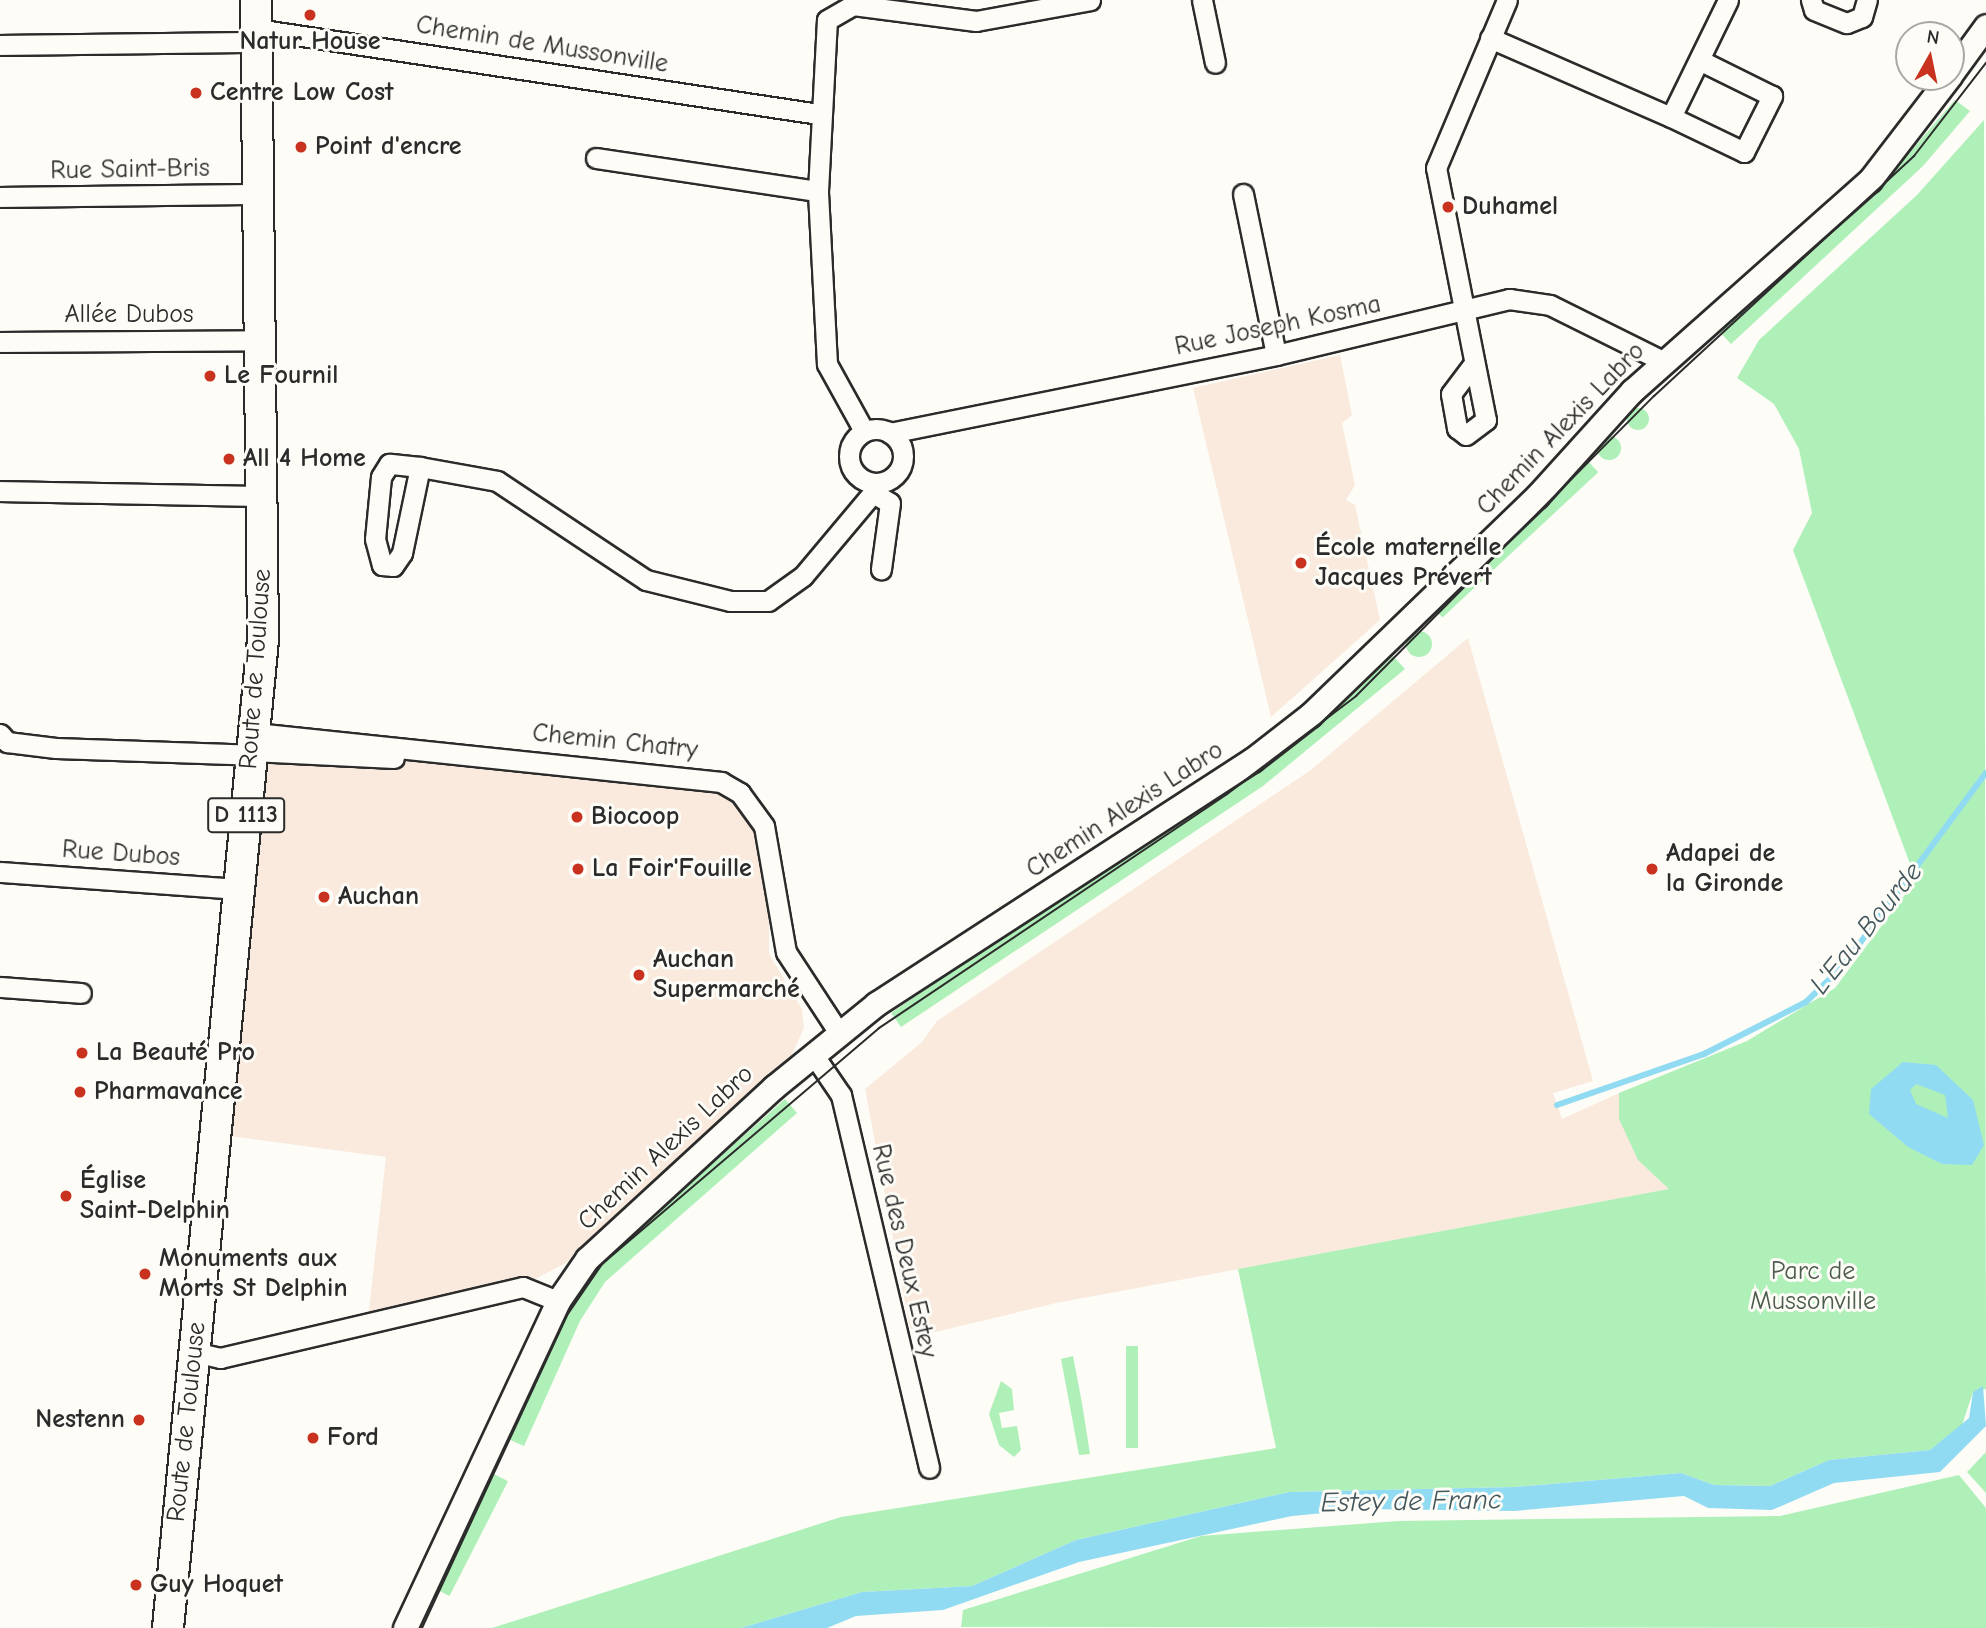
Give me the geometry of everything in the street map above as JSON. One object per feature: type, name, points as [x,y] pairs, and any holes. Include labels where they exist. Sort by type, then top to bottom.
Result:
[{"type":"main road","name":"Route de Toulouse","points":[[168,1628],[263,639],[256,23]]},
{"type":"street","points":[[864,431],[827,364],[818,191],[819,114],[827,20],[835,9],[853,5],[976,21],[1090,0]]},
{"type":"street","points":[[1202,0],[1215,63]]},
{"type":"street","points":[[1472,366],[1436,168],[1507,0]]},
{"type":"street","points":[[1671,117],[1728,0]]},
{"type":"street","points":[[1811,0],[1814,10],[1847,23],[1862,17],[1867,0]]},
{"type":"street","name":"Chemin de Mussonville","points":[[0,45],[256,23],[819,114]]},
{"type":"street","name":"Chemin Alexis Labro","points":[[1965,55],[1986,26]]},
{"type":"street","points":[[1490,38],[1744,152],[1772,96],[1699,60]]},
{"type":"street","name":"Chemin Alexis Labro","points":[[405,1628],[558,1301],[602,1244],[839,1033],[1310,715],[1455,577],[1665,362],[1870,180],[1938,91]]},
{"type":"street","points":[[596,158],[818,191]]},
{"type":"street","name":"Rue Saint-Bris","points":[[0,197],[260,194]]},
{"type":"street","points":[[1243,194],[1276,355]]},
{"type":"street","name":"Rue Joseph Kosma","points":[[890,433],[1531,300],[1665,362]]},
{"type":"street","name":"Allée Dubos","points":[[0,342],[259,340]]},
{"type":"street","points":[[420,467],[402,553],[393,566],[382,565],[375,556],[381,477],[390,464],[420,467],[497,481],[646,580],[730,601],[768,601],[803,576],[903,461],[890,433],[864,431]]},
{"type":"street","points":[[864,431],[848,450],[849,463],[857,477],[878,489],[890,503],[881,569]]},
{"type":"street","points":[[0,491],[262,496]]},
{"type":"street","name":"Chemin Chatry","points":[[0,734],[7,742],[56,748],[253,746],[426,753],[695,775],[740,793],[764,826],[786,951],[839,1033]]},
{"type":"street","name":"Rue Dubos","points":[[0,872],[239,889]]},
{"type":"street","points":[[0,987],[81,993]]},
{"type":"street","name":"Rue des Deux Estey","points":[[813,1054],[841,1095],[929,1468]]},
{"type":"street","points":[[194,1352],[220,1358],[523,1287],[558,1301]]},
{"type":"shaded area","name":"École maternelle Jacques Prévert","points":[[1340,355],[1352,415],[1342,423],[1355,485],[1346,500],[1355,505],[1380,620],[1271,717],[1193,388]]},
{"type":"shaded area","points":[[1468,638],[1593,1081],[1553,1093],[1562,1119],[1619,1093],[1619,1119],[1670,1189],[1056,1303],[923,1335],[910,1328],[865,1089],[921,1043],[937,1021],[1311,770]]},
{"type":"shaded area","points":[[255,733],[740,793],[769,852],[769,954],[802,1009],[804,1028],[779,1083],[602,1244],[518,1288],[368,1319],[386,1157],[214,1134]]},
{"type":"green space","points":[[1955,100],[1970,111],[1923,166],[1731,344],[1719,331],[1897,167]]},
{"type":"green space","name":"Parc de Mussonville","points":[[1984,120],[1986,1389],[1973,1392],[1962,1425],[1930,1450],[1829,1460],[1770,1486],[1714,1485],[1681,1473],[1514,1487],[1289,1492],[1076,1540],[972,1586],[862,1592],[741,1628],[492,1628],[841,1517],[1276,1448],[1238,1269],[1669,1189],[1638,1160],[1619,1119],[1619,1093],[1747,1041],[1835,988],[1916,880],[1793,550],[1812,513],[1799,449],[1774,404],[1737,378],[1759,340],[1917,195]]},
{"type":"green space","points":[[1638,408],[1648,415],[1649,419],[1642,429],[1638,430],[1628,423],[1627,419],[1634,409]]},
{"type":"green space","points":[[1609,436],[1617,440],[1621,448],[1617,456],[1609,460],[1601,456],[1597,448],[1601,440]]},
{"type":"green space","points":[[1586,459],[1598,472],[1442,617],[1430,604]]},
{"type":"green space","points":[[1419,631],[1428,635],[1432,644],[1428,653],[1419,657],[1410,653],[1406,644],[1410,635]]},
{"type":"green space","points":[[1393,656],[1405,669],[1263,786],[901,1027],[891,1013],[1319,721]]},
{"type":"green space","points":[[785,1099],[797,1113],[605,1282],[580,1321],[524,1446],[508,1439],[565,1311],[588,1274]]},
{"type":"green space","points":[[1126,1346],[1138,1346],[1138,1448],[1126,1448]]},
{"type":"green space","points":[[1073,1356],[1090,1454],[1079,1455],[1061,1359]]},
{"type":"green space","points":[[1001,1381],[1012,1389],[1014,1410],[999,1413],[1002,1428],[1017,1426],[1021,1450],[1014,1457],[999,1445],[989,1414]]},
{"type":"green space","points":[[1986,1452],[1986,1493],[1967,1472]]},
{"type":"green space","points":[[492,1473],[508,1481],[449,1596],[433,1588]]},
{"type":"green space","points":[[1959,1475],[1986,1508],[1986,1628],[961,1627],[963,1610],[1201,1536],[1398,1521],[1780,1516]]},
{"type":"water","points":[[1903,1062],[1936,1065],[1973,1100],[1984,1145],[1972,1165],[1942,1164],[1908,1147],[1869,1114],[1871,1089]],"holes":[[[1916,1084],[1945,1095],[1948,1118],[1916,1104],[1910,1090]]]},
{"type":"water","name":"Estey de Franc","points":[[1983,1386],[1986,1426],[1940,1472],[1834,1483],[1772,1510],[1708,1508],[1684,1496],[1514,1511],[1367,1509],[1292,1516],[1079,1562],[943,1610],[856,1616],[827,1628],[741,1628],[862,1592],[972,1586],[1076,1540],[1289,1492],[1514,1487],[1681,1473],[1714,1485],[1770,1486],[1829,1460],[1930,1450],[1969,1418],[1973,1392]]},
{"type":"waterway","name":"L'Eau Bourde","points":[[1557,1105],[1704,1054],[1806,1002],[1843,966],[1986,773]]},
{"type":"tram line","points":[[422,1628],[567,1315],[602,1264],[879,1028],[1227,794],[1356,696],[1654,396],[1914,156],[1986,63]]},
{"type":"place","name":"Natur House","points":[[310,15]]},
{"type":"place","name":"Centre Low Cost","points":[[196,93]]},
{"type":"place","name":"Point d'encre","points":[[301,147]]},
{"type":"place","name":"Duhamel","points":[[1448,207]]},
{"type":"place","name":"Le Fournil","points":[[210,376]]},
{"type":"place","name":"All 4 Home","points":[[229,459]]},
{"type":"place","name":"École maternelle Jacques Prévert","points":[[1301,563]]},
{"type":"place","name":"Biocoop","points":[[577,817]]},
{"type":"place","name":"La Foir'Fouille","points":[[578,869]]},
{"type":"place","name":"Adapei de la Gironde","points":[[1652,869]]},
{"type":"place","name":"Auchan","points":[[324,897]]},
{"type":"place","name":"Auchan Supermarché","points":[[639,975]]},
{"type":"place","name":"La Beauté Pro","points":[[82,1053]]},
{"type":"place","name":"Pharmavance","points":[[80,1092]]},
{"type":"place","name":"Église Saint-Delphin","points":[[66,1196]]},
{"type":"place","name":"Monuments aux Morts St Delphin","points":[[145,1274]]},
{"type":"place","name":"Nestenn","points":[[139,1420]]},
{"type":"place","name":"Ford","points":[[313,1438]]},
{"type":"place","name":"Guy Hoquet","points":[[136,1585]]}]
